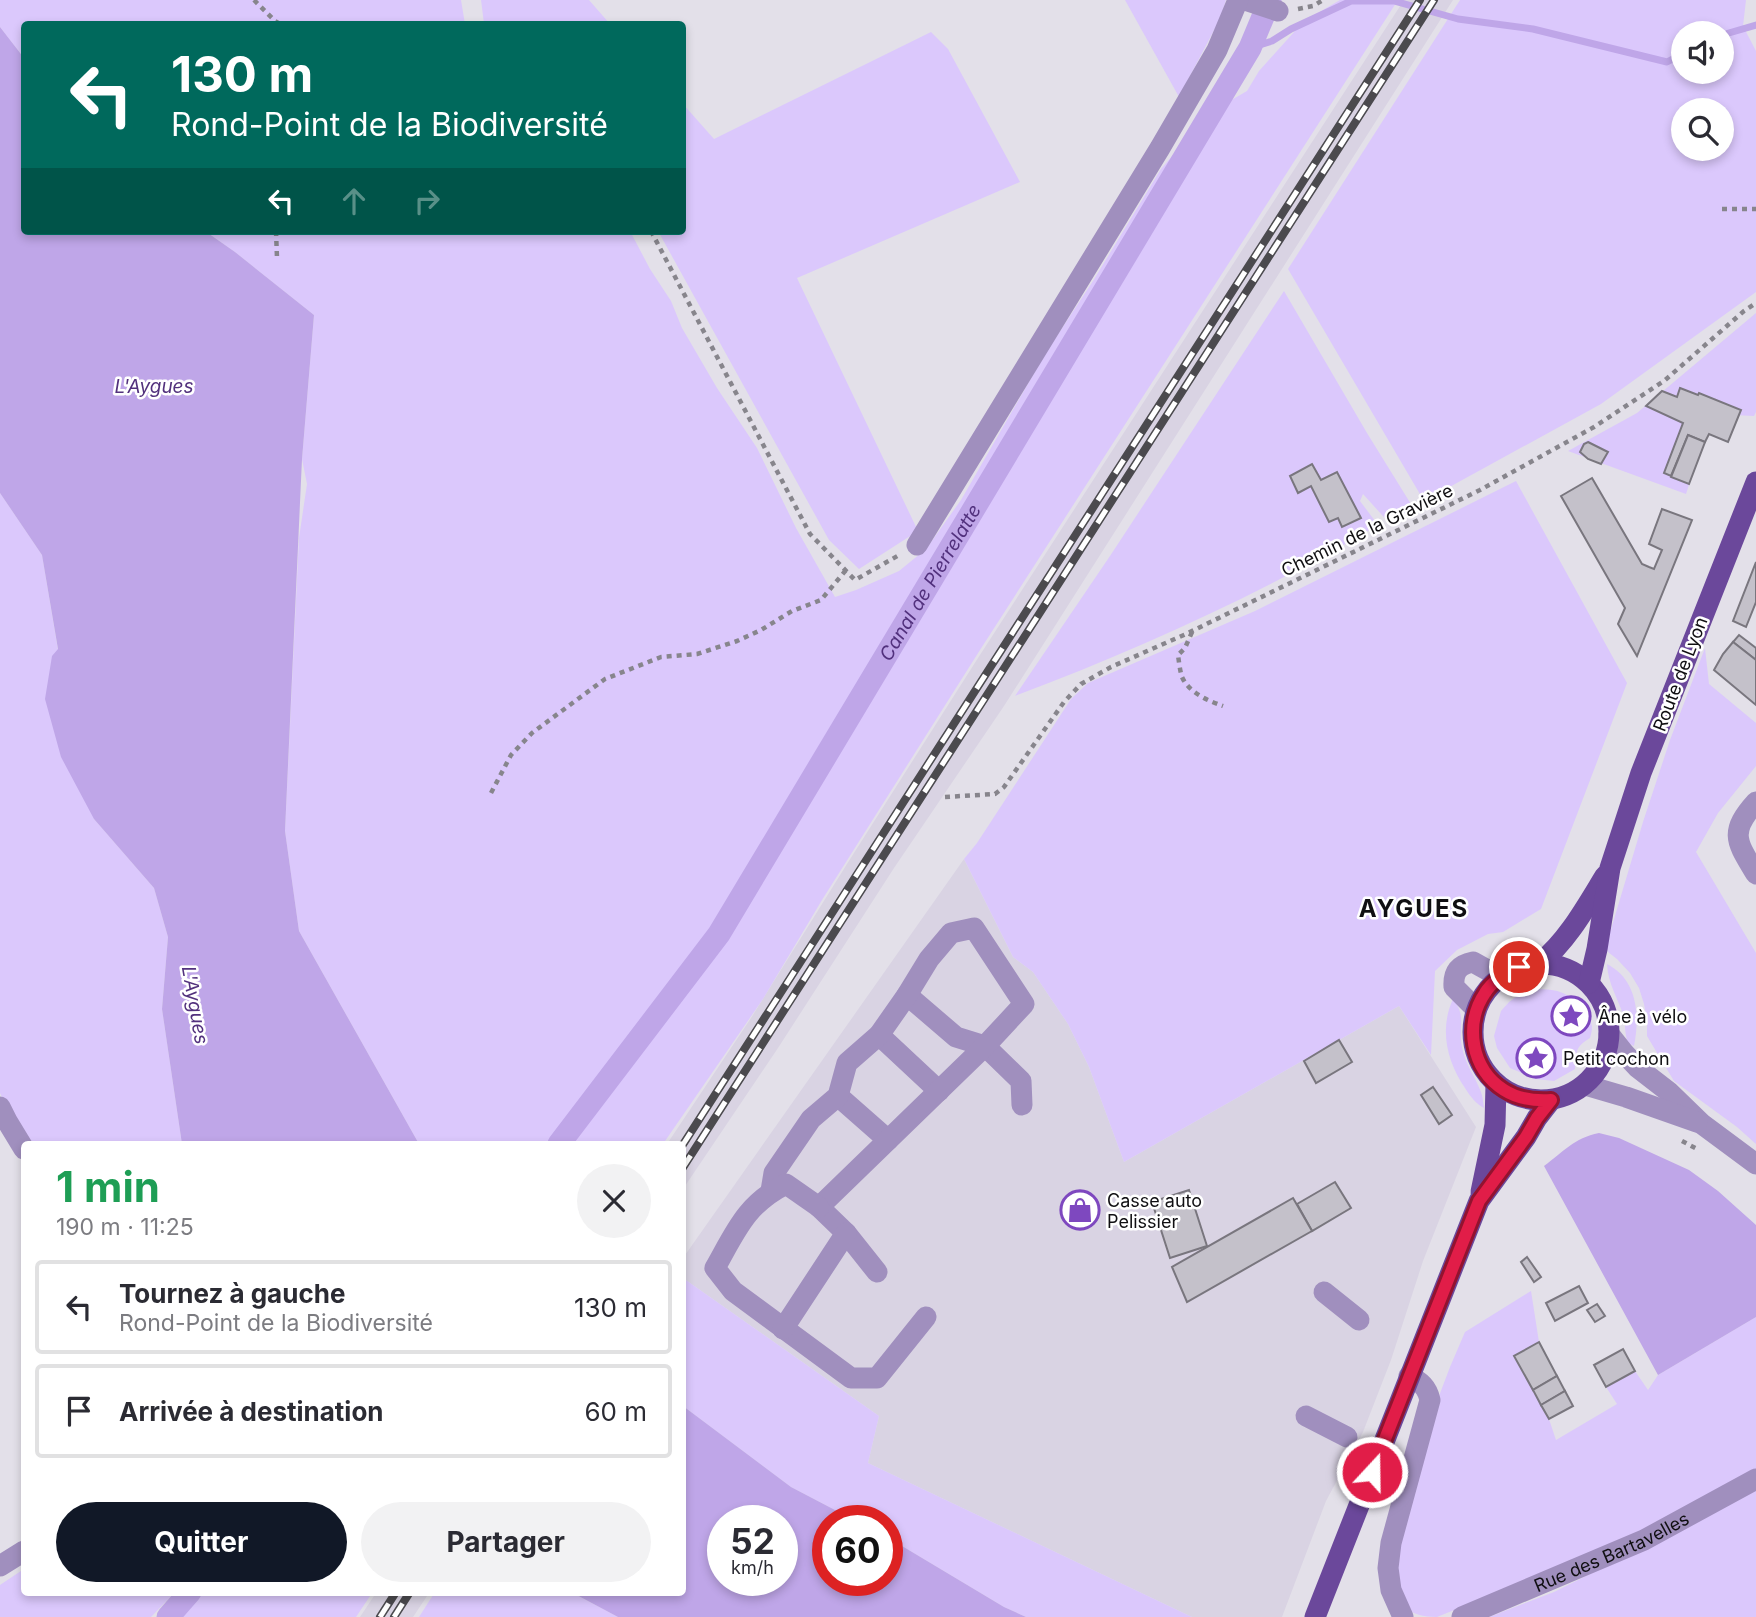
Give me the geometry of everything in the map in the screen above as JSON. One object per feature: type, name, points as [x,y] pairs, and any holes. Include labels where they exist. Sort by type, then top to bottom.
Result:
[{"type":"main road","name":"Route de Lyon","points":[[1589,983],[1610,869],[1640,774],[1756,482]]},
{"type":"main road","name":"Route de Lyon","points":[[1540,963],[1556,951],[1610,869]]},
{"type":"main road","points":[[1540,963],[1567,968],[1589,983],[1608,1015],[1609,1034],[1606,1053],[1598,1070],[1585,1085],[1569,1095],[1551,1100],[1528,1100],[1496,1084],[1483,1068],[1474,1050],[1472,1029],[1476,1009],[1486,991],[1500,977],[1519,967],[1540,963]]},
{"type":"main road","points":[[1315,1617],[1479,1201],[1495,1125],[1496,1084]]},
{"type":"main road","points":[[1479,1201],[1551,1100]]},
{"type":"street","points":[[917,545],[1160,148],[1244,1],[1278,11]]},
{"type":"street","points":[[1756,802],[1743,816],[1738,827],[1742,851],[1756,874]]},
{"type":"street","points":[[771,1191],[774,1173],[811,1119],[838,1096],[847,1063],[879,1035],[929,959],[951,933],[974,928],[1024,1004],[985,1046],[819,1207]]},
{"type":"street","points":[[1476,1009],[1454,987],[1453,977],[1457,970],[1464,964],[1473,962],[1500,977]]},
{"type":"street","points":[[907,995],[956,1037],[985,1046],[1021,1081],[1022,1105]]},
{"type":"street","points":[[1609,1034],[1638,1068],[1669,1092],[1702,1124],[1756,1164]]},
{"type":"street","points":[[879,1035],[939,1090]]},
{"type":"street","points":[[1585,1085],[1702,1124]]},
{"type":"street","points":[[838,1096],[888,1140]]},
{"type":"street","points":[[0,1107],[21,1144]]},
{"type":"street","points":[[877,1272],[846,1233],[819,1207],[786,1184],[771,1191],[747,1212],[715,1268],[733,1291],[851,1378],[877,1378],[926,1317]]},
{"type":"street","points":[[783,1329],[846,1233]]},
{"type":"street","points":[[1324,1292],[1359,1320]]},
{"type":"street","points":[[1403,1617],[1391,1590],[1388,1568],[1391,1543],[1430,1400],[1425,1386],[1409,1376]]},
{"type":"street","points":[[1306,1416],[1347,1437]]},
{"type":"street","name":"Rue des Bartavelles","points":[[1462,1617],[1644,1540],[1756,1479]]},
{"type":"street","points":[[0,1566],[21,1553]]},
{"type":"path","points":[[254,0],[275,21]]},
{"type":"path","points":[[1278,11],[1313,6],[1324,0]]},
{"type":"path","points":[[1722,209],[1756,209]]},
{"type":"path","points":[[276,235],[277,258]]},
{"type":"path","points":[[653,235],[810,534],[855,580],[917,545]]},
{"type":"path","name":"Chemin de la Gravière","points":[[945,797],[995,794],[1004,787],[1073,691],[1094,676],[1193,631],[1480,490],[1594,427],[1664,381],[1756,303]]},
{"type":"path","points":[[491,793],[511,755],[532,733],[605,678],[661,657],[697,654],[761,630],[792,611],[821,600],[846,570]]},
{"type":"path","points":[[1193,631],[1185,648],[1178,655],[1182,677],[1191,689],[1223,706]]},
{"type":"path","points":[[1675,1136],[1706,1155]]},
{"type":"shaded area","points":[[0,0],[461,0],[464,21],[21,21],[21,54],[0,27]]},
{"type":"shaded area","points":[[481,0],[589,0],[607,21],[484,21]]},
{"type":"shaded area","points":[[1125,0],[1226,0],[1221,17],[1179,97]]},
{"type":"shaded area","points":[[1340,0],[1398,0],[980,650],[822,900],[763,999],[665,1141],[417,1141],[299,931],[285,831],[299,538],[307,484],[302,459],[314,315],[211,235],[632,235],[717,388],[757,448],[796,528],[835,597],[899,571],[926,549],[961,500],[1045,354],[1161,169],[1209,113],[1247,91],[1259,71],[1304,21]]},
{"type":"shaded area","points":[[1404,0],[1453,0],[1004,706],[686,1185],[686,1141],[669,1141],[751,1018],[978,658]]},
{"type":"shaded area","points":[[1460,0],[1746,0],[1743,26],[1756,51],[1756,292],[1601,404],[1424,501],[1288,269]]},
{"type":"shaded area","points":[[931,32],[948,49],[1020,182],[797,278],[918,531],[859,569],[829,540],[660,235],[686,235],[686,107],[714,139]]},
{"type":"shaded area","points":[[1284,291],[1414,509],[1391,525],[1363,494],[1360,501],[1378,525],[1335,550],[1200,618],[1015,696],[1110,556]]},
{"type":"shaded area","points":[[1756,313],[1756,412],[1754,416],[1712,414],[1686,494],[1568,451],[1637,413]]},
{"type":"shaded area","points":[[1516,481],[1627,683],[1541,909],[1503,932],[1488,934],[1457,950],[1435,971],[1431,1055],[1399,1006],[1124,1162],[1089,1067],[1068,1024],[1033,972],[1013,957],[964,859],[1071,699],[1088,683],[1255,611]]},
{"type":"shaded area","points":[[0,493],[42,555],[58,650],[94,819],[154,888],[168,937],[162,1009],[182,1141],[26,1141],[0,1093]]},
{"type":"shaded area","points":[[1705,648],[1709,684],[1756,723],[1756,766],[1718,813],[1696,852],[1756,953],[1756,1144],[1674,1081],[1647,1036],[1647,1021],[1639,988],[1630,973],[1608,952],[1606,946],[1670,740]]},
{"type":"shaded area","name":"Casse auto Pelissier","points":[[964,859],[1013,957],[1033,972],[1068,1024],[1089,1067],[1124,1162],[1399,1006],[1476,1127],[1423,1261],[1391,1360],[1363,1432],[1326,1501],[1282,1617],[1192,1617],[868,1463],[879,1416],[686,1280],[686,1254]]},
{"type":"shaded area","points":[[1607,964],[1625,979],[1631,989],[1637,1023],[1634,1046],[1628,1043],[1624,1017],[1611,984]]},
{"type":"shaded area","points":[[1535,989],[1558,991],[1571,998],[1583,1008],[1592,1027],[1590,1038],[1577,1050],[1575,1069],[1554,1081],[1536,1079],[1510,1068],[1497,1048],[1494,1036],[1501,1011],[1520,994]]},
{"type":"shaded area","points":[[1453,999],[1460,1011],[1463,1053],[1481,1092],[1484,1108],[1467,1091],[1450,1056],[1446,1022]]},
{"type":"shaded area","points":[[686,1280],[879,1416],[868,1463],[1192,1617],[1026,1617],[1004,1607],[903,1547],[903,1505],[825,1505],[791,1487],[686,1408]]},
{"type":"shaded area","points":[[1531,1291],[1539,1342],[1515,1356],[1549,1419],[1556,1440],[1617,1404],[1606,1387],[1635,1371],[1648,1390],[1658,1375],[1756,1317],[1756,1472],[1726,1491],[1580,1559],[1437,1617],[1415,1613],[1402,1607],[1393,1561],[1428,1425],[1465,1332]]},
{"type":"shaded area","points":[[1756,1487],[1756,1617],[1489,1617],[1554,1592]]},
{"type":"shaded area","points":[[21,1571],[21,1596],[171,1596],[151,1617],[0,1617],[0,1585]]},
{"type":"shaded area","points":[[195,1596],[370,1596],[356,1617],[176,1617]]},
{"type":"shaded area","points":[[374,1596],[427,1596],[413,1617],[360,1617]]},
{"type":"shaded area","points":[[432,1596],[579,1596],[618,1617],[419,1617]]},
{"type":"water","name":"L'Aygues","points":[[0,27],[21,54],[21,235],[211,235],[314,315],[302,459],[285,831],[299,931],[417,1141],[182,1141],[162,1009],[168,937],[154,888],[94,819],[61,757],[45,699],[52,656],[58,649],[42,555],[0,493]]},
{"type":"water","points":[[1599,1133],[1619,1138],[1689,1170],[1718,1191],[1756,1225],[1756,1317],[1658,1375],[1544,1166],[1576,1142]]},
{"type":"water","points":[[686,1408],[791,1487],[825,1505],[812,1505],[812,1596],[903,1596],[903,1547],[1004,1607],[1026,1617],[618,1617],[579,1596],[686,1596]]},
{"type":"building","points":[[1680,388],[1741,410],[1728,442],[1709,434],[1705,442],[1688,435],[1671,476],[1664,473],[1683,423],[1646,406],[1662,391],[1677,397]]},
{"type":"building","points":[[1688,435],[1705,442],[1689,484],[1671,477]]},
{"type":"building","points":[[1588,442],[1608,452],[1601,464],[1588,459],[1580,452]]},
{"type":"building","points":[[1312,464],[1321,480],[1337,472],[1361,518],[1342,527],[1338,518],[1329,522],[1311,486],[1298,493],[1290,476]]},
{"type":"building","points":[[1592,478],[1642,564],[1649,567],[1654,569],[1662,550],[1649,544],[1662,509],[1692,520],[1637,656],[1618,624],[1625,608],[1561,496]]},
{"type":"building","points":[[1756,562],[1756,602],[1746,627],[1733,621]]},
{"type":"building","points":[[1739,635],[1756,648],[1756,660],[1733,642]]},
{"type":"building","points":[[1733,642],[1756,660],[1756,705],[1714,670]]},
{"type":"building","points":[[1339,1040],[1352,1062],[1316,1083],[1304,1061]]},
{"type":"building","points":[[1433,1087],[1452,1115],[1439,1124],[1421,1095]]},
{"type":"building","points":[[1335,1182],[1351,1208],[1312,1231],[1297,1204]]},
{"type":"building","points":[[1189,1190],[1207,1246],[1170,1258],[1152,1202]]},
{"type":"building","points":[[1293,1198],[1312,1231],[1187,1302],[1172,1267]]},
{"type":"building","points":[[1527,1257],[1541,1277],[1534,1282],[1521,1262]]},
{"type":"building","points":[[1579,1286],[1588,1303],[1555,1321],[1546,1303]]},
{"type":"building","points":[[1597,1304],[1605,1316],[1595,1322],[1587,1310]]},
{"type":"building","points":[[1539,1342],[1557,1376],[1533,1390],[1514,1356]]},
{"type":"building","points":[[1623,1349],[1635,1371],[1606,1387],[1594,1365]]},
{"type":"building","points":[[1557,1376],[1565,1391],[1541,1405],[1533,1390]]},
{"type":"building","points":[[1565,1391],[1573,1406],[1549,1419],[1541,1405]]},
{"type":"waterway","name":"Canal de Pierrelatte","points":[[561,1141],[719,934],[1250,48],[1270,0]]},
{"type":"waterway","points":[[1250,48],[1272,41],[1291,29],[1351,1],[1394,1],[1458,19],[1533,29],[1667,62],[1671,60]]},
{"type":"waterway","points":[[1734,31],[1756,25]]},
{"type":"waterway","name":"Canal de Pierrelatte","points":[[168,1617],[186,1596]]},
{"type":"railway","points":[[685,1141],[1420,0]]},
{"type":"railway","points":[[686,1163],[1434,0]]},
{"type":"railway","points":[[380,1617],[393,1596]]},
{"type":"railway","points":[[394,1617],[407,1596]]},
{"type":"place","name":"Âne à vélo","points":[[1571,1016]]},
{"type":"place","name":"Petit cochon","points":[[1536,1058]]},
{"type":"place","name":"Casse auto Pelissier","points":[[1080,1210]]},
{"type":"district","name":"AYGUES","points":[[1414,908]]},
{"type":"route","points":[[1372,1472],[1479,1201],[1551,1100],[1528,1100],[1506,1091],[1496,1084],[1483,1068],[1474,1050],[1472,1029],[1476,1009],[1486,991],[1500,977],[1519,967]]}]
